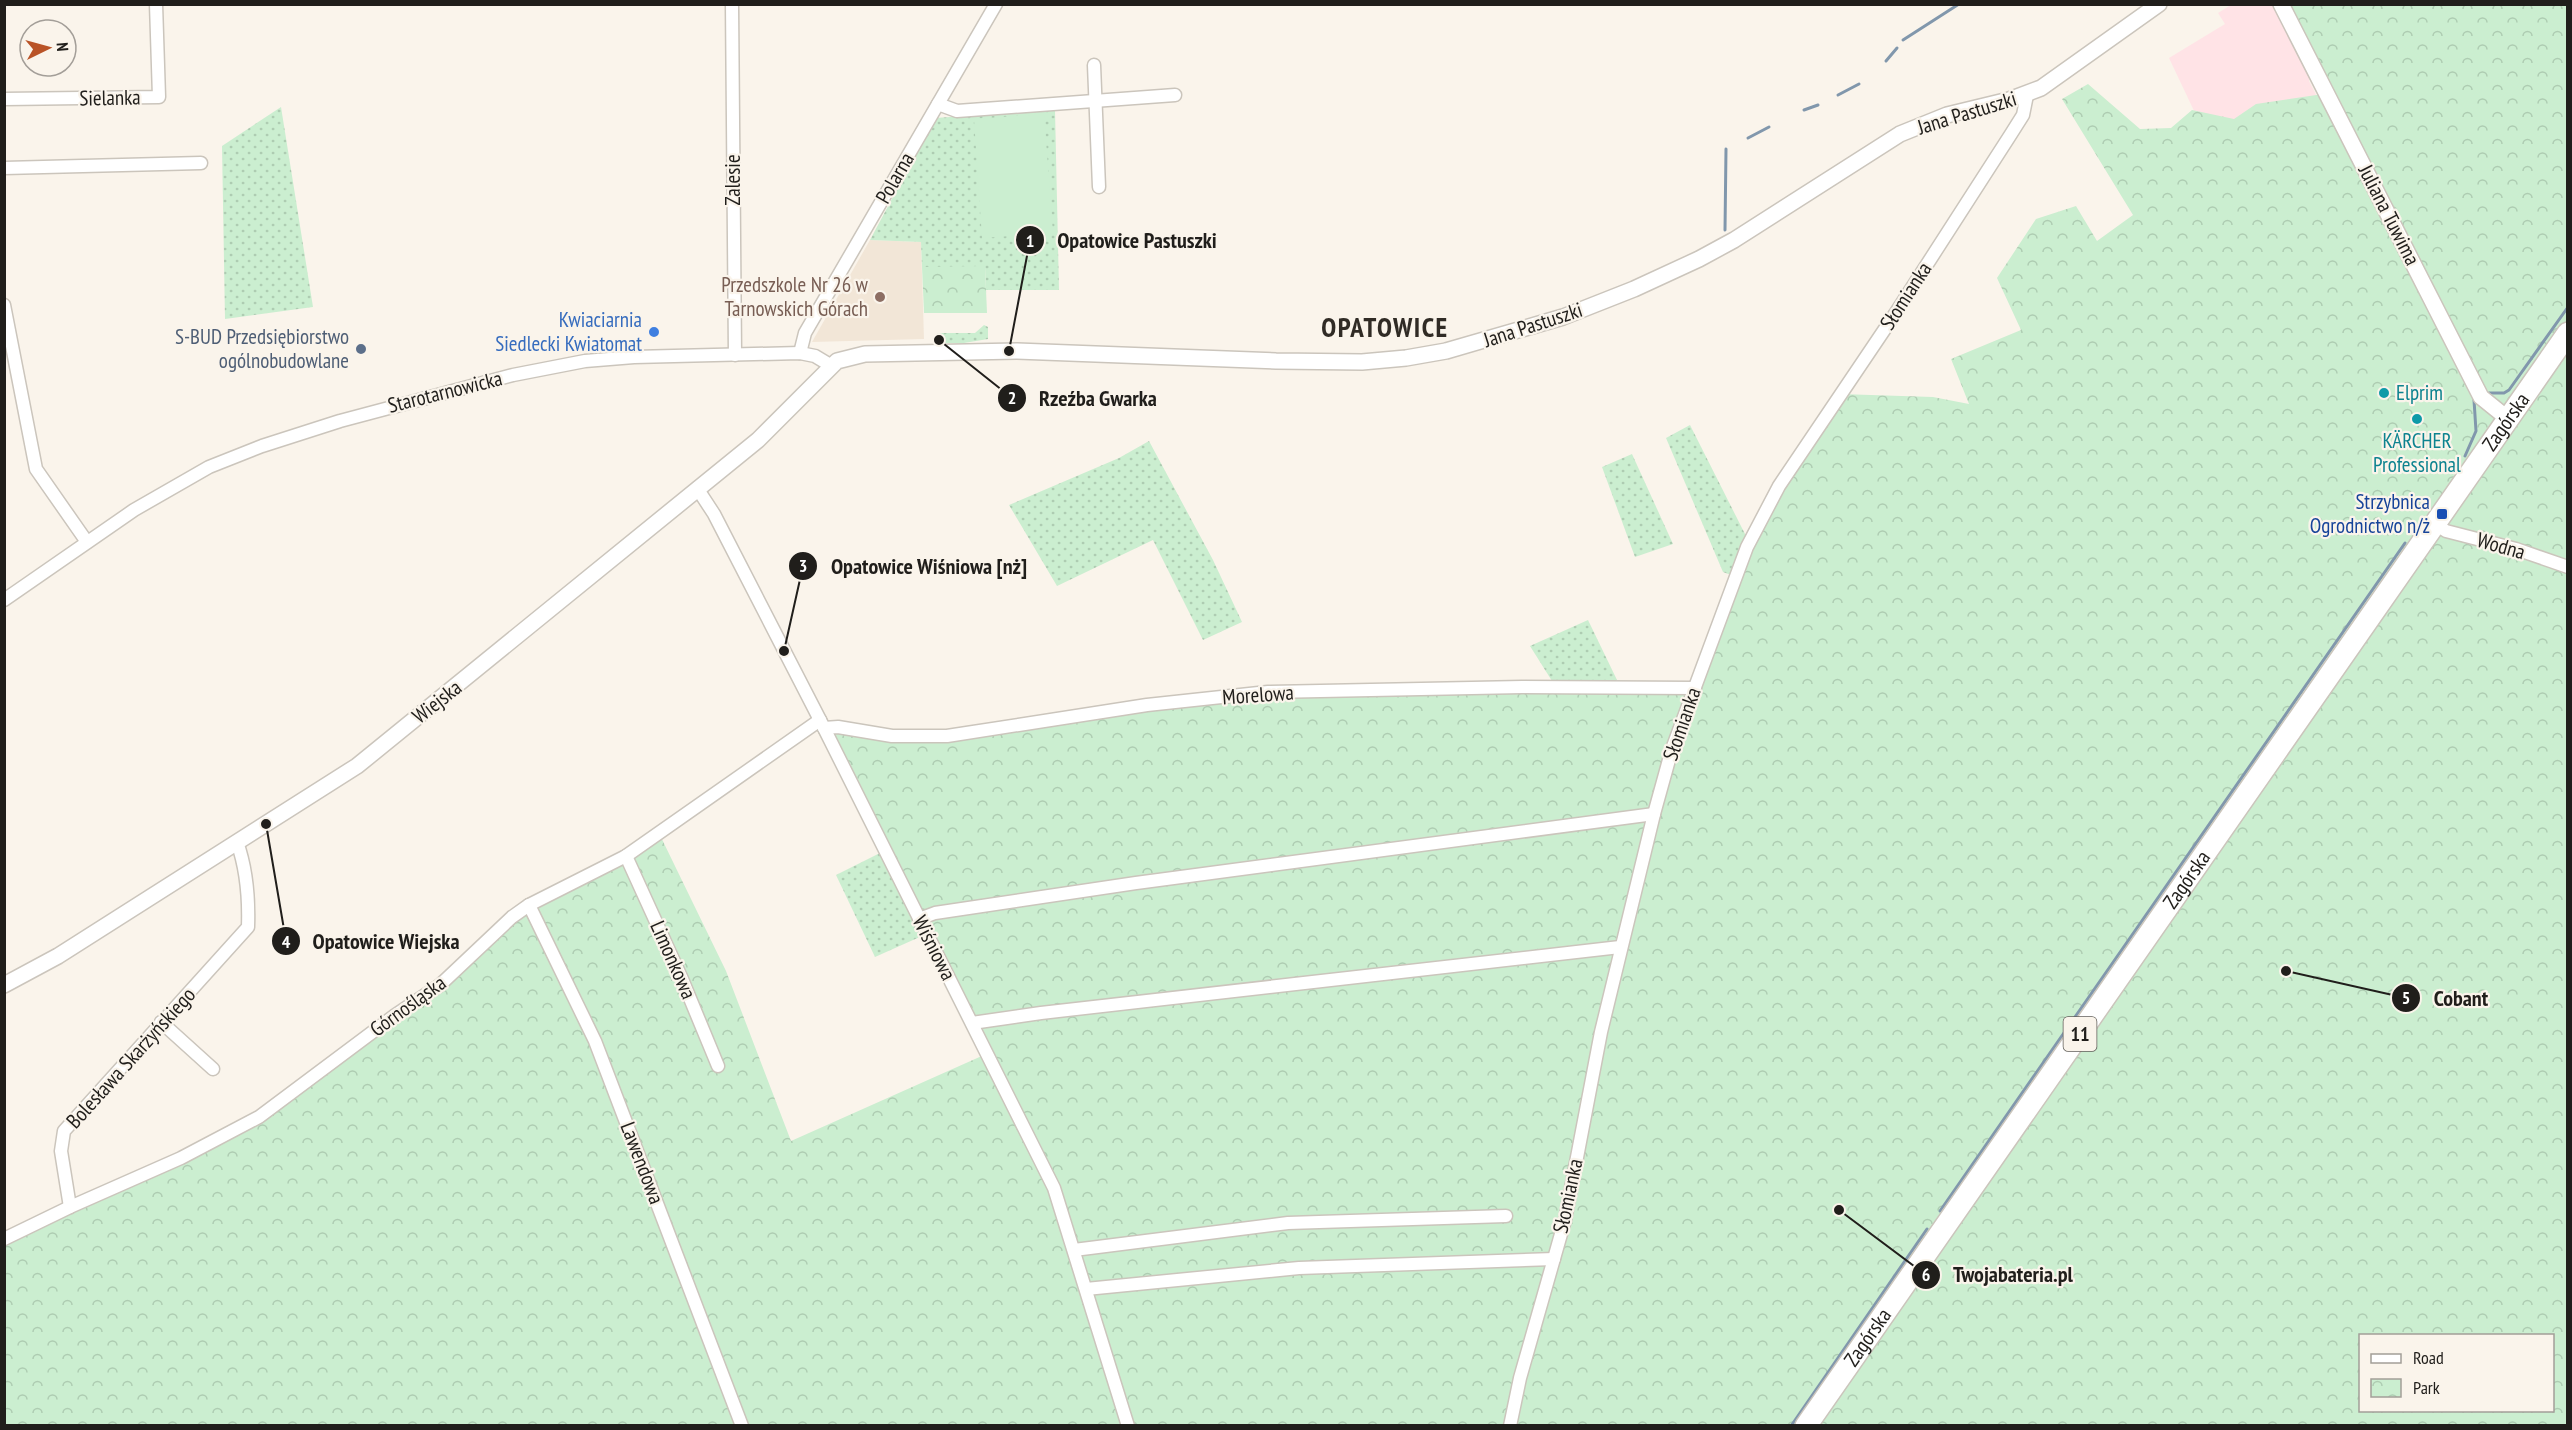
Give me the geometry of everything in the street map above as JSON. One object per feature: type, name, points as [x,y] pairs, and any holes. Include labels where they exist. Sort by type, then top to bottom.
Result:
[{"type":"highway","name":"Zagórska","points":[[1806,1425],[2568,333]]},
{"type":"street","name":"Sielanka","points":[[4,99],[159,97],[156,4]]},
{"type":"street","name":"Zalesie","points":[[732,4],[735,355]]},
{"type":"street","name":"Polarna","points":[[800,353],[805,333],[996,4]]},
{"type":"street","name":"Jana Pastuszki","points":[[830,365],[855,355],[893,352],[1024,351],[1319,362],[1406,358],[1446,351],[1563,318],[1634,289],[1734,240],[1900,134],[1947,115],[2027,94],[2053,82],[2159,4]]},
{"type":"street","name":"Juliana Tuwima","points":[[2281,4],[2481,397],[2507,418]]},
{"type":"street","points":[[1094,65],[1099,187]]},
{"type":"street","name":"Słomianka","points":[[1510,1425],[1520,1378],[1565,1220],[1620,947],[1653,814],[1672,749],[1747,547],[1761,516],[1779,486],[1897,311],[2023,116],[2027,94]]},
{"type":"street","points":[[938,104],[951,111],[957,111],[1175,95]]},
{"type":"street","points":[[4,168],[201,164]]},
{"type":"street","points":[[4,305],[36,469],[87,542]]},
{"type":"street","name":"Starotarnowicka","points":[[4,600],[163,493],[237,454],[393,405],[543,368],[585,361],[634,357],[800,353],[815,356],[830,365]]},
{"type":"street","name":"Wiejska","points":[[4,985],[58,956],[357,766],[781,419],[830,365]]},
{"type":"street","name":"Wiśniowa","points":[[698,488],[714,514],[822,724],[1054,1188],[1128,1425]]},
{"type":"street","name":"Wodna","points":[[2435,524],[2446,531],[2516,549],[2568,567]]},
{"type":"street","name":"Morelowa","points":[[822,724],[892,736],[947,736],[1147,705],[1268,692],[1522,687],[1695,687]]},
{"type":"street","name":"Górnośląska","points":[[4,1239],[69,1207],[181,1158],[259,1117],[394,1016],[435,989],[512,917],[529,905],[626,856],[822,724]]},
{"type":"street","points":[[919,919],[935,914],[1136,883],[1653,814]]},
{"type":"street","name":"Bolesława Skarżyńskiego","points":[[69,1207],[61,1151],[64,1131],[248,927],[249,900],[243,857],[237,842]]},
{"type":"street","name":"Limonkowa","points":[[626,856],[678,969],[718,1066]]},
{"type":"street","name":"Lawendowa","points":[[529,905],[595,1041],[742,1425]]},
{"type":"street","points":[[972,1023],[1041,1013],[1620,947]]},
{"type":"street","points":[[161,1022],[213,1069]]},
{"type":"street","points":[[1074,1250],[1288,1223],[1506,1216]]},
{"type":"street","points":[[1086,1289],[1299,1268],[1554,1259]]},
{"type":"shaded area","points":[[2231,5],[2277,5],[2309,67],[2309,81],[2409,275],[2260,250],[2169,58],[2225,24],[2218,13]]},
{"type":"shaded area","name":"Przedszkole Nr 26 w Tarnowskich Górach","points":[[870,240],[921,242],[924,339],[812,342]]},
{"type":"green space","points":[[2278,5],[2567,5],[2567,1425],[5,1426],[5,1241],[238,1126],[450,974],[497,928],[657,829],[726,971],[791,1141],[984,1055],[918,919],[812,721],[886,735],[941,734],[1243,692],[1697,682],[1748,548],[1840,394],[1933,397],[1969,404],[1951,359],[2021,330],[1997,278],[2036,219],[2076,206],[2097,241],[2133,215],[2062,99],[2088,84],[2140,129],[2171,128],[2192,110],[2234,119],[2256,104],[2323,94]]},
{"type":"green space","points":[[281,107],[313,307],[225,319],[222,146]]},
{"type":"green space","points":[[1055,110],[1059,290],[986,290],[985,267],[922,267],[921,242],[870,240],[935,118]]},
{"type":"green space","points":[[1044,114],[1053,233],[982,238],[974,119]]},
{"type":"green space","points":[[985,266],[987,313],[924,313],[922,267]]},
{"type":"green space","points":[[984,325],[988,327],[988,339],[964,343],[934,343],[934,337],[938,333],[975,333]]},
{"type":"green space","points":[[1690,425],[1746,536],[1731,575],[1723,572],[1666,438]]},
{"type":"green space","points":[[1149,441],[1213,560],[1242,622],[1203,640],[1153,540],[1057,586],[1009,505],[1119,458]]},
{"type":"green space","points":[[1632,454],[1673,544],[1635,557],[1602,467]]},
{"type":"green space","points":[[1588,620],[1617,680],[1552,681],[1530,646]]},
{"type":"green space","points":[[880,853],[922,936],[875,957],[836,875]]},
{"type":"waterway","points":[[1903,40],[1959,4]]},
{"type":"waterway","points":[[1886,61],[1897,48]]},
{"type":"waterway","points":[[1838,95],[1859,84]]},
{"type":"waterway","points":[[1804,110],[1818,105]]},
{"type":"waterway","points":[[1748,138],[1769,127]]},
{"type":"waterway","points":[[1725,230],[1726,149]]},
{"type":"waterway","points":[[2489,393],[2504,393],[2509,390],[2568,307]]},
{"type":"waterway","points":[[2465,456],[2476,431],[2474,400]]},
{"type":"waterway","points":[[1940,1211],[2405,543]]},
{"type":"waterway","points":[[1791,1426],[1927,1229]]},
{"type":"place","name":"Przedszkole Nr 26 w Tarnowskich Górach","points":[[880,297]]},
{"type":"place","name":"Kwiaciarnia Siedlecki Kwiatomat","points":[[654,332]]},
{"type":"place","name":"Rzeźba Gwarka","points":[[939,340]]},
{"type":"place","name":"S-BUD Przedsiębiorstwo ogólnobudowlane","points":[[361,349]]},
{"type":"place","name":"Opatowice Pastuszki","points":[[1009,351]]},
{"type":"place","name":"Elprim","points":[[2384,393]]},
{"type":"place","name":"KÄRCHER Professional","points":[[2417,419]]},
{"type":"place","name":"Strzybnica Ogrodnictwo n/ż","points":[[2442,514]]},
{"type":"place","name":"Opatowice Wiśniowa [nż]","points":[[784,651]]},
{"type":"place","name":"Opatowice Wiejska","points":[[266,824]]},
{"type":"place","name":"Cobant","points":[[2286,971]]},
{"type":"place","name":"Twojabateria.pl","points":[[1839,1210]]},
{"type":"district","name":"OPATOWICE","points":[[1385,328]]}]
